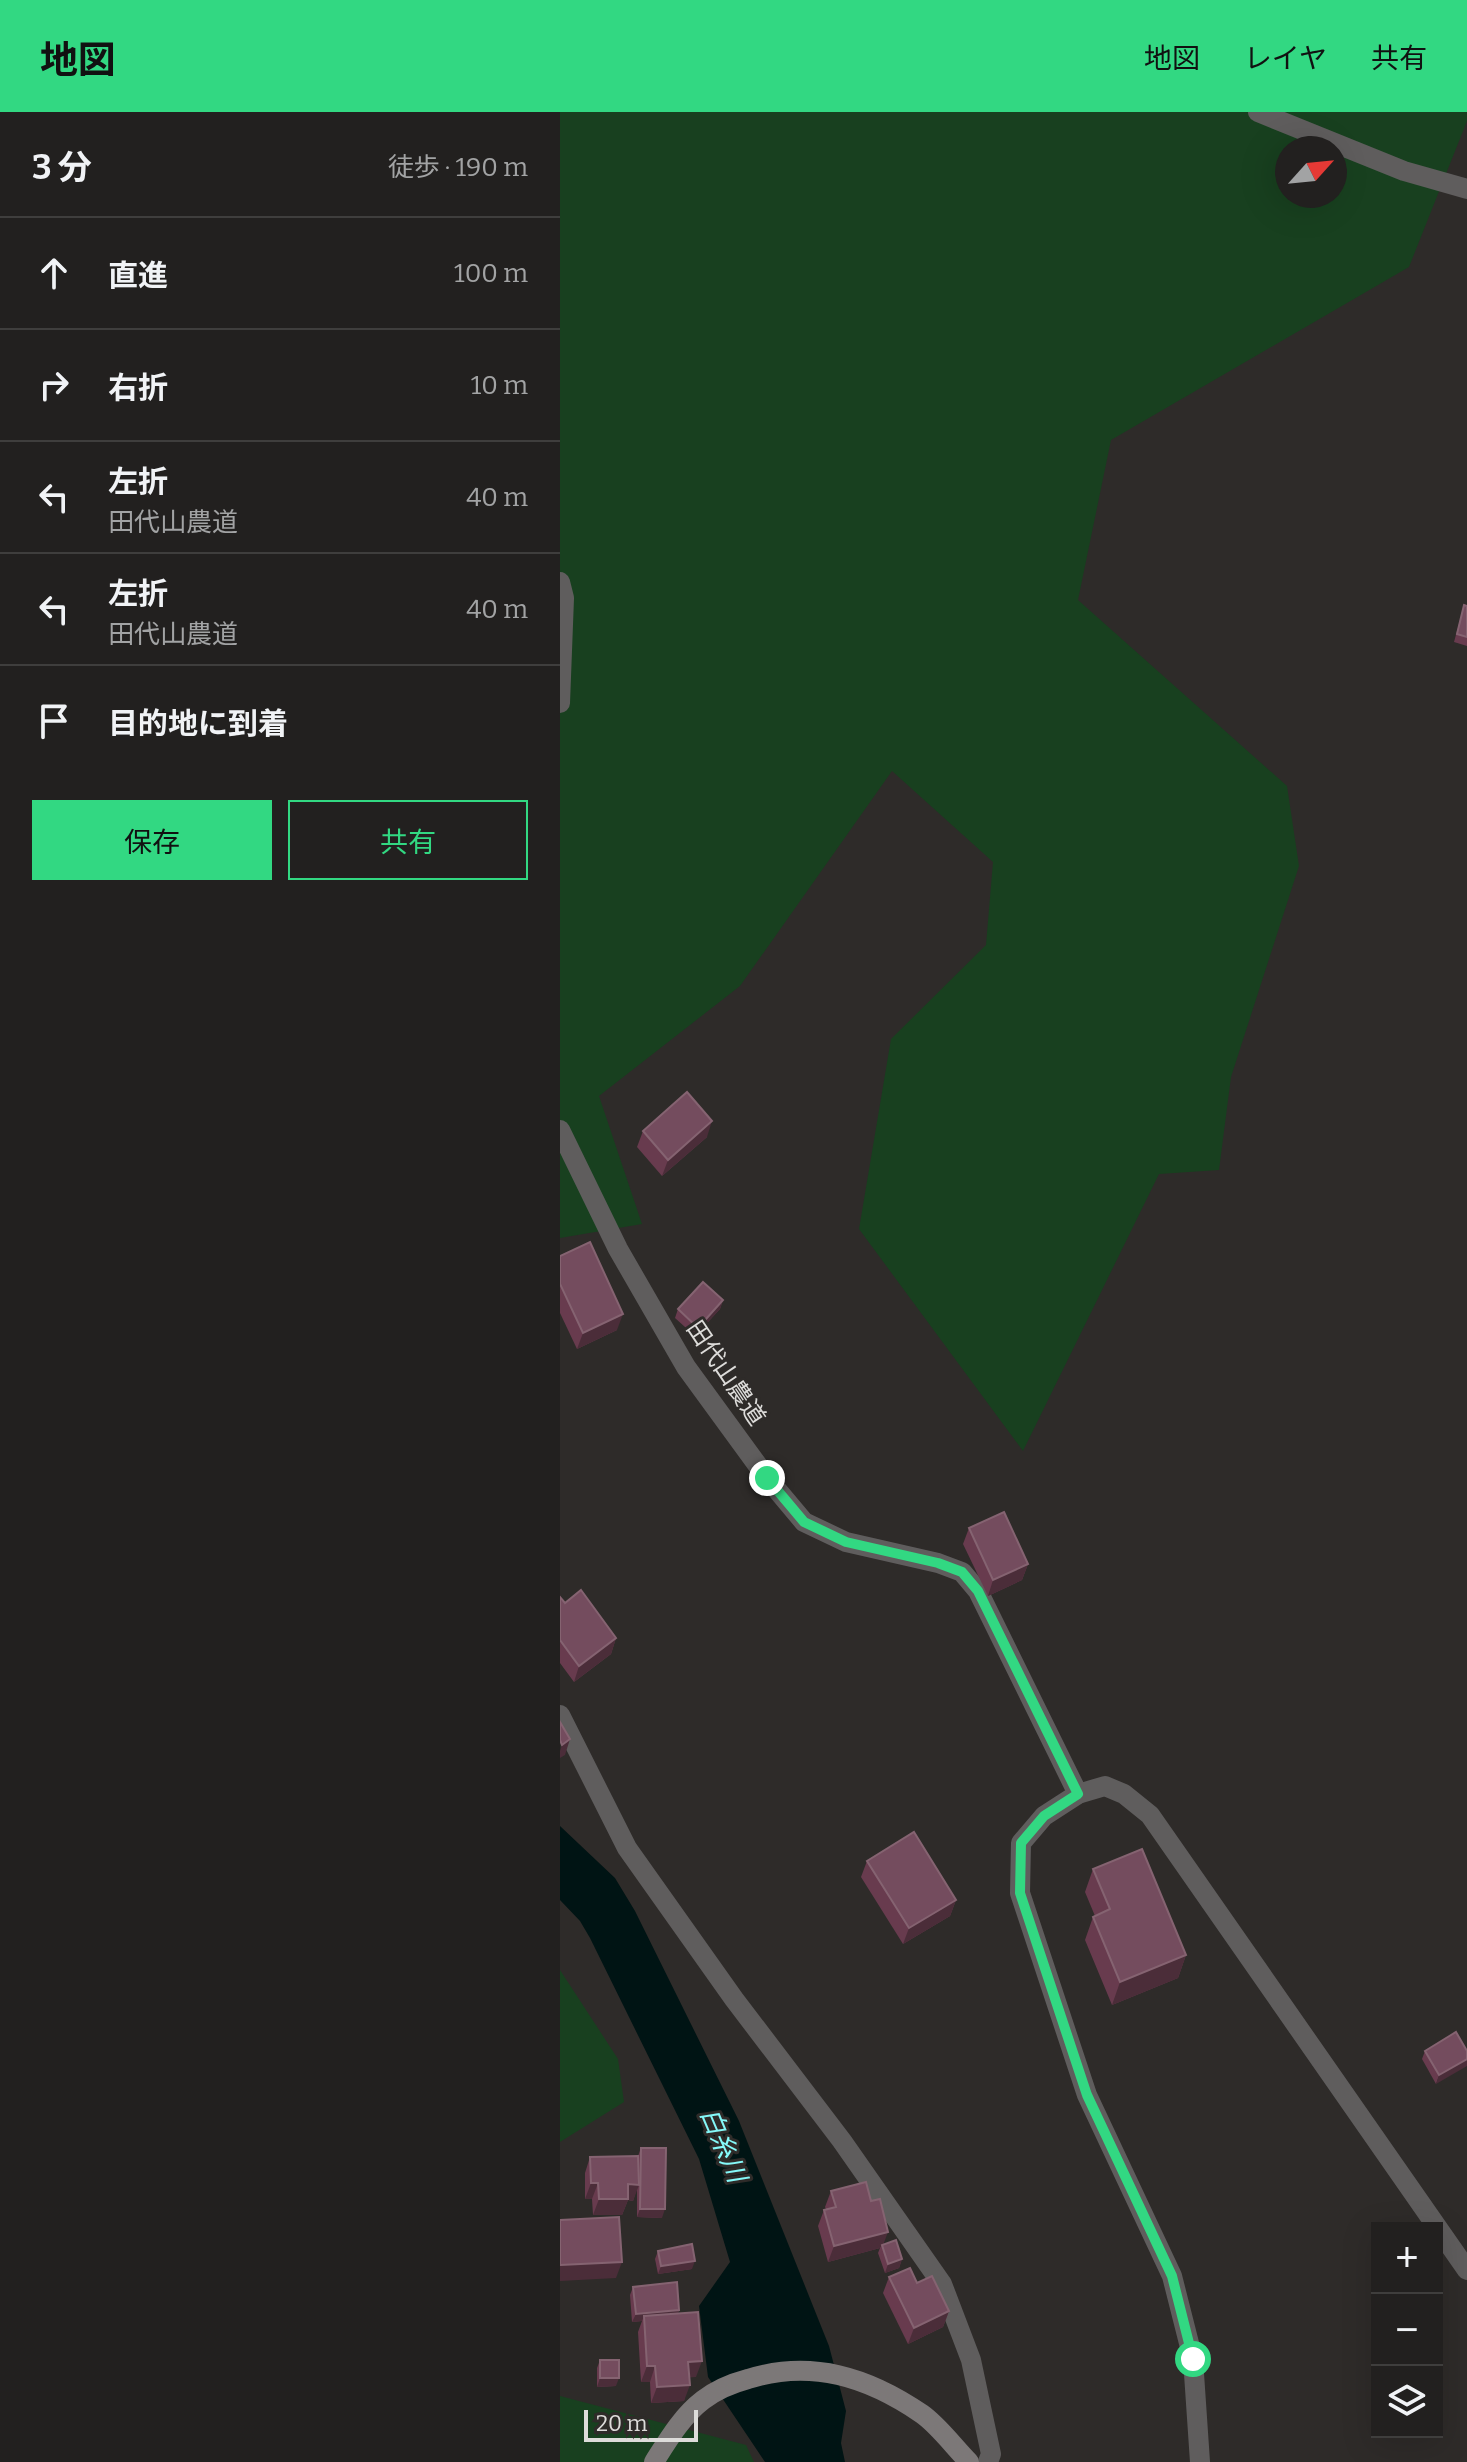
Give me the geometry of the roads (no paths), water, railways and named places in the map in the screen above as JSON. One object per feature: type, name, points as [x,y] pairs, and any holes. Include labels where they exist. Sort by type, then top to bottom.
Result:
[{"type":"main road","points":[[654,2462],[676,2427],[704,2399],[732,2384],[792,2369],[828,2372],[868,2385],[923,2415],[969,2462]]},
{"type":"street","points":[[1258,112],[1404,171],[1467,189]]},
{"type":"street","points":[[560,582],[564,598],[560,703]]},
{"type":"street","name":"田代山農道","points":[[560,1130],[618,1249],[686,1367],[767,1478],[804,1522],[846,1542],[938,1563],[962,1572],[978,1591],[1078,1794]]},
{"type":"street","points":[[560,1715],[627,1848],[734,1999],[842,2141],[942,2284],[971,2360],[991,2454],[988,2462]]},
{"type":"street","points":[[1200,2462],[1193,2359],[1172,2276],[1087,2095],[1020,1893],[1021,1843],[1044,1816],[1078,1794],[1105,1786],[1124,1794],[1150,1815],[1467,2270]]},
{"type":"water","name":"白糸川","points":[[560,1826],[615,1878],[635,1911],[739,2121],[829,2346],[846,2411],[841,2443],[845,2462],[765,2462],[708,2377],[699,2306],[730,2262],[699,2159],[590,1938],[580,1921],[560,1900]]}]
